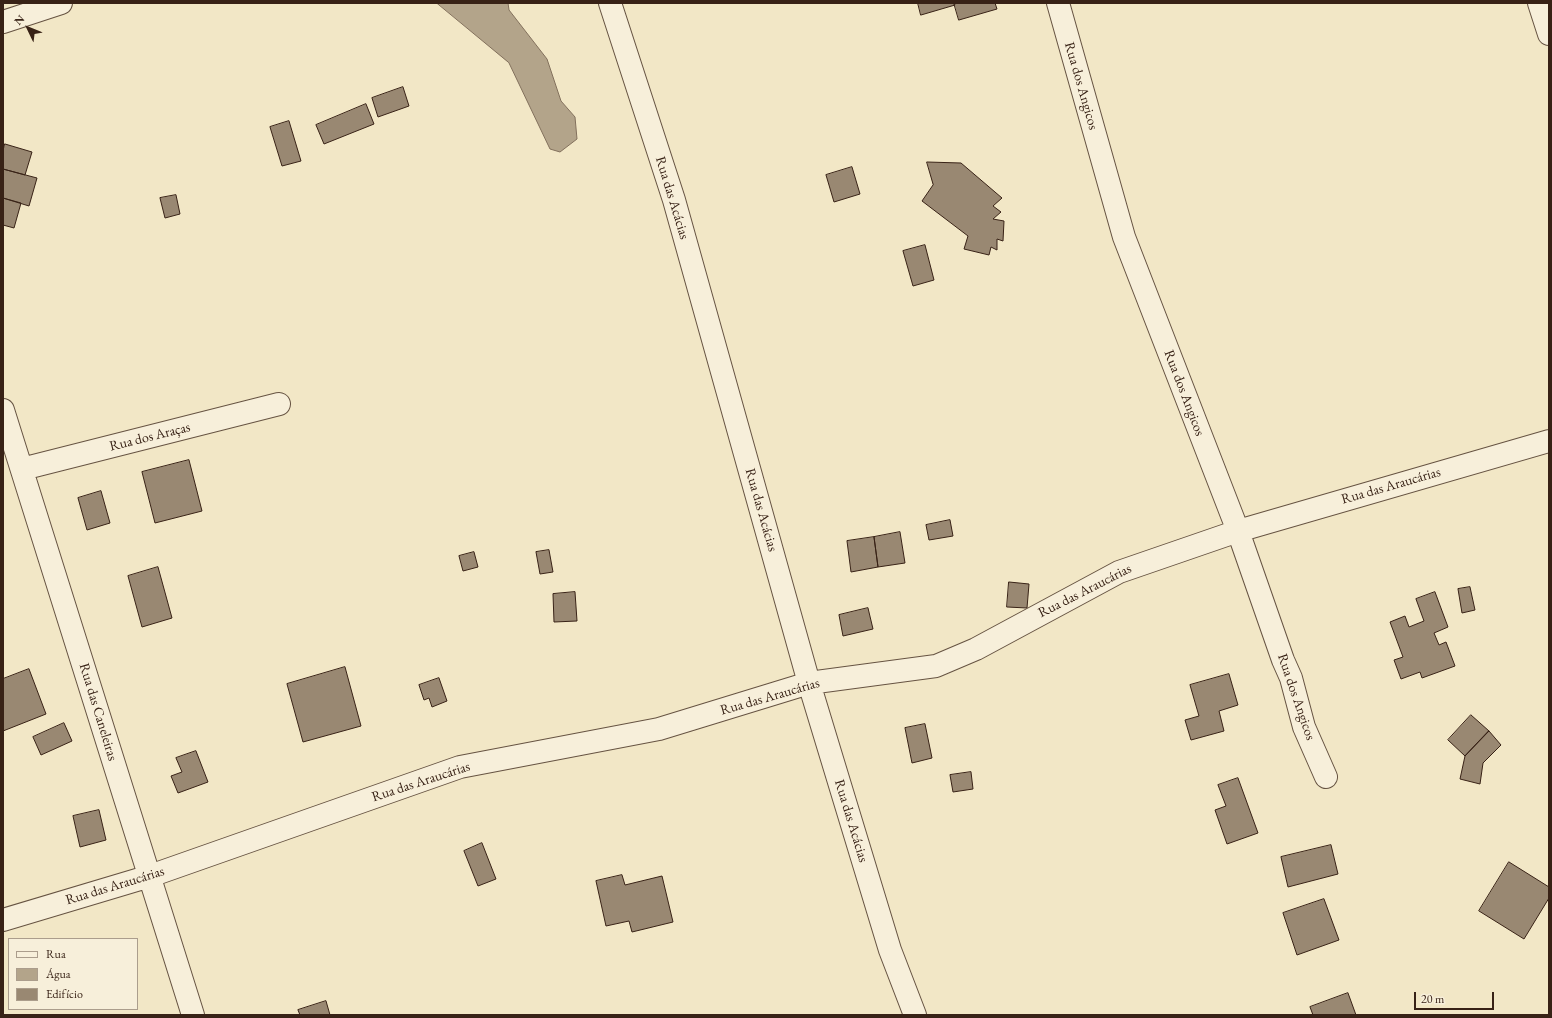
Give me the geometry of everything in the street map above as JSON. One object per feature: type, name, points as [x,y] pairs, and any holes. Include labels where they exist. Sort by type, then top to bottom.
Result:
[{"type":"street","points":[[3,22],[61,3]]},
{"type":"street","name":"Rua das Acácias","points":[[610,3],[674,200],[809,683],[890,950],[915,1015]]},
{"type":"street","name":"Rua dos Angicos","points":[[1058,3],[1124,237],[1238,530],[1283,660],[1291,678],[1304,727],[1326,777]]},
{"type":"street","points":[[1539,3],[1549,34]]},
{"type":"street","name":"Rua dos Araças","points":[[22,469],[279,404]]},
{"type":"street","name":"Rua das Caneleiras","points":[[3,410],[193,1015]]},
{"type":"street","name":"Rua das Araucárias","points":[[3,920],[150,876],[460,768],[660,729],[809,683],[936,666],[976,649],[1119,572],[1238,530],[1549,441]]},
{"type":"water","points":[[437,3],[508,3],[509,10],[547,59],[561,101],[575,117],[577,139],[560,152],[550,149],[509,63]]},
{"type":"building","points":[[918,3],[954,3],[955,5],[921,15]]},
{"type":"building","points":[[954,3],[995,3],[997,9],[959,20]]},
{"type":"building","points":[[403,87],[409,106],[378,117],[372,98]]},
{"type":"building","points":[[366,104],[374,124],[324,144],[316,125]]},
{"type":"building","points":[[289,121],[301,161],[282,166],[270,127]]},
{"type":"building","points":[[5,144],[32,152],[25,175],[3,169],[3,151]]},
{"type":"building","points":[[927,162],[961,163],[1002,198],[993,206],[1001,212],[993,219],[1004,221],[1003,241],[997,239],[997,250],[991,247],[989,255],[964,249],[968,236],[922,201],[933,185]]},
{"type":"building","points":[[852,167],[860,194],[834,202],[826,175]]},
{"type":"building","points":[[3,169],[37,178],[29,206],[3,198]]},
{"type":"building","points":[[176,195],[180,214],[165,218],[160,198]]},
{"type":"building","points":[[3,198],[21,203],[14,228],[3,225]]},
{"type":"building","points":[[925,245],[934,280],[913,286],[903,251]]},
{"type":"building","points":[[189,460],[202,511],[155,523],[142,472]]},
{"type":"building","points":[[101,491],[110,523],[87,530],[78,498]]},
{"type":"building","points":[[950,520],[953,536],[929,540],[926,525]]},
{"type":"building","points":[[900,532],[905,563],[878,567],[874,537]]},
{"type":"building","points":[[874,537],[878,567],[851,572],[847,541]]},
{"type":"building","points":[[549,550],[553,572],[540,574],[536,552]]},
{"type":"building","points":[[474,552],[478,567],[463,571],[459,556]]},
{"type":"building","points":[[158,567],[172,618],[142,627],[128,576]]},
{"type":"building","points":[[1009,582],[1029,584],[1027,608],[1007,607]]},
{"type":"building","points":[[1470,587],[1475,610],[1462,613],[1458,589]]},
{"type":"building","points":[[575,592],[577,621],[554,622],[553,594]]},
{"type":"building","points":[[1435,592],[1448,627],[1434,633],[1439,645],[1446,642],[1455,666],[1422,678],[1420,672],[1401,679],[1394,660],[1403,657],[1390,622],[1405,616],[1409,627],[1424,621],[1416,599]]},
{"type":"building","points":[[868,608],[873,629],[843,636],[839,615]]},
{"type":"building","points":[[345,667],[361,726],[303,742],[287,684]]},
{"type":"building","points":[[29,669],[46,714],[3,731],[3,679]]},
{"type":"building","points":[[1229,674],[1238,705],[1219,711],[1224,731],[1191,740],[1185,720],[1199,716],[1190,685]]},
{"type":"building","points":[[439,678],[447,701],[432,707],[429,698],[424,700],[419,685]]},
{"type":"building","points":[[1471,715],[1489,731],[1465,756],[1448,740]]},
{"type":"building","points":[[64,723],[72,741],[41,755],[33,737]]},
{"type":"building","points":[[925,724],[932,758],[912,763],[905,728]]},
{"type":"building","points":[[1489,731],[1501,745],[1483,763],[1480,784],[1460,779],[1465,756]]},
{"type":"building","points":[[196,751],[208,782],[178,793],[171,776],[182,772],[176,758]]},
{"type":"building","points":[[971,772],[973,789],[953,792],[950,775]]},
{"type":"building","points":[[1238,778],[1258,833],[1227,844],[1215,810],[1226,806],[1218,785]]},
{"type":"building","points":[[99,810],[106,840],[80,847],[73,816]]},
{"type":"building","points":[[482,843],[496,879],[478,886],[464,851]]},
{"type":"building","points":[[1331,845],[1338,874],[1288,887],[1281,857]]},
{"type":"building","points":[[1509,862],[1549,887],[1549,898],[1524,939],[1479,911]]},
{"type":"building","points":[[622,875],[625,885],[662,876],[673,922],[632,932],[629,921],[606,926],[596,881]]},
{"type":"building","points":[[1324,899],[1339,940],[1297,955],[1283,913]]},
{"type":"building","points":[[1348,993],[1356,1015],[1313,1015],[1310,1007]]},
{"type":"building","points":[[326,1001],[330,1015],[300,1015],[298,1010]]}]
